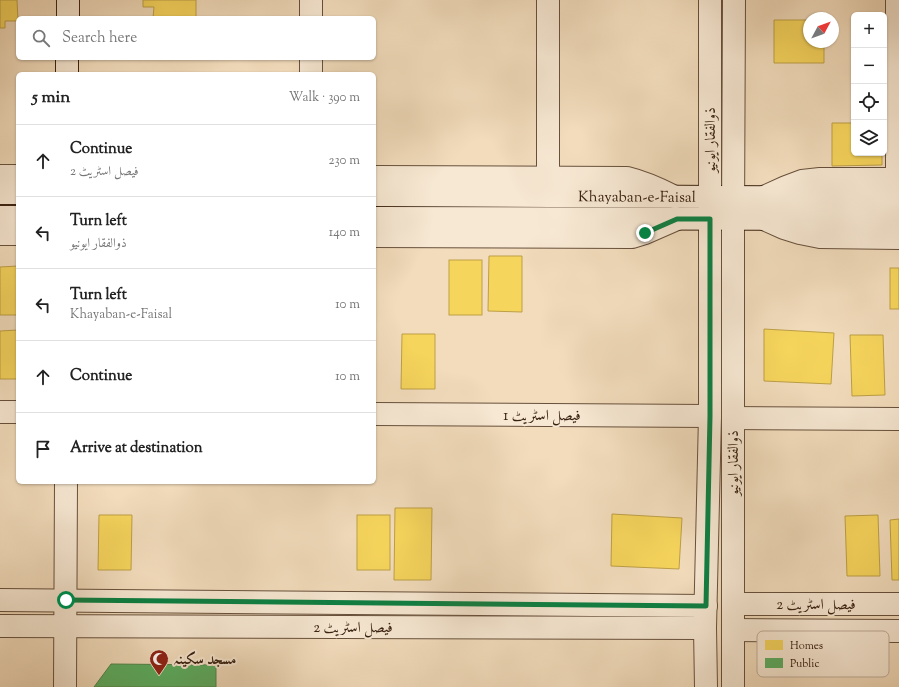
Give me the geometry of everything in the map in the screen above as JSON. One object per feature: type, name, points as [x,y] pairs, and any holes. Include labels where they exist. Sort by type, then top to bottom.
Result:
[{"type":"street","points":[[68,0],[68,16]]},
{"type":"street","points":[[311,0],[311,16]]},
{"type":"street","points":[[548,0],[548,178]]},
{"type":"street","name":"ذوالفقار ایونیو","points":[[706,687],[705,628],[710,416],[710,0]]},
{"type":"street","name":"ذوالفقار ایونیو","points":[[733,687],[734,0]]},
{"type":"street","points":[[897,0],[898,185]]},
{"type":"street","points":[[67,60],[67,72]]},
{"type":"street","points":[[311,60],[311,72]]},
{"type":"street","points":[[0,176],[16,176]]},
{"type":"street","points":[[376,177],[627,178],[641,182],[675,197]]},
{"type":"street","name":"Khayaban-e-Faisal","points":[[376,195],[764,198],[898,185]]},
{"type":"street","points":[[0,193],[16,193]]},
{"type":"street","points":[[0,217],[16,217]]},
{"type":"street","name":"Khayaban-e-Faisal","points":[[376,218],[899,219]]},
{"type":"street","points":[[376,236],[632,237],[677,219]]},
{"type":"street","points":[[764,219],[784,228],[820,238],[899,238]]},
{"type":"street","points":[[0,234],[16,234]]},
{"type":"street","points":[[0,412],[16,412]]},
{"type":"street","name":"فیصل اسٹریٹ 1","points":[[376,414],[710,416]]},
{"type":"street","points":[[733,418],[899,419]]},
{"type":"street","points":[[65,687],[66,484]]},
{"type":"street","name":"فیصل اسٹریٹ 2","points":[[0,600],[706,606]]},
{"type":"street","name":"فیصل اسٹریٹ 2","points":[[734,604],[899,604]]},
{"type":"street","name":"فیصل اسٹریٹ 2","points":[[0,626],[705,628]]},
{"type":"street","name":"فیصل اسٹریٹ 2","points":[[733,630],[899,631]]},
{"type":"building: Homes","points":[[0,0],[17,0],[18,16],[16,16],[16,21],[5,21],[5,28],[0,28]]},
{"type":"building: Homes","points":[[143,0],[196,0],[196,16],[153,16],[154,7],[143,7]]},
{"type":"building: Homes","points":[[774,20],[803,20],[803,48],[824,48],[824,63],[774,63]]},
{"type":"building: Homes","points":[[832,123],[851,123],[851,156],[882,156],[882,165],[832,166]]},
{"type":"building: Homes","points":[[489,256],[522,256],[522,312],[488,311]]},
{"type":"building: Homes","points":[[449,260],[482,260],[482,315],[449,315]]},
{"type":"building: Homes","points":[[16,266],[16,315],[0,315],[0,267]]},
{"type":"building: Homes","points":[[890,268],[899,268],[899,309],[890,309]]},
{"type":"building: Homes","points":[[764,329],[834,333],[831,384],[764,381]]},
{"type":"building: Homes","points":[[16,330],[16,379],[0,379],[0,331]]},
{"type":"building: Homes","points":[[402,334],[435,334],[435,389],[401,389]]},
{"type":"building: Homes","points":[[850,335],[883,335],[885,395],[852,396]]},
{"type":"building: Homes","points":[[395,508],[432,508],[431,580],[394,580]]},
{"type":"building: Homes","points":[[612,514],[682,518],[679,569],[611,566]]},
{"type":"building: Homes","points":[[99,515],[132,515],[131,570],[98,570]]},
{"type":"building: Homes","points":[[357,515],[390,515],[390,570],[357,570]]},
{"type":"building: Homes","points":[[878,515],[880,576],[847,576],[845,516]]},
{"type":"building: Homes","points":[[899,519],[899,580],[892,580],[890,520]]},
{"type":"building: Public","name":"مسجد سکینہ","points":[[111,664],[216,665],[216,687],[94,687]]},
{"type":"place","name":"مسجد سکینہ","points":[[159,676]]},
{"type":"route","points":[[66,600],[706,606],[710,416],[710,219],[677,219],[645,233]]}]
